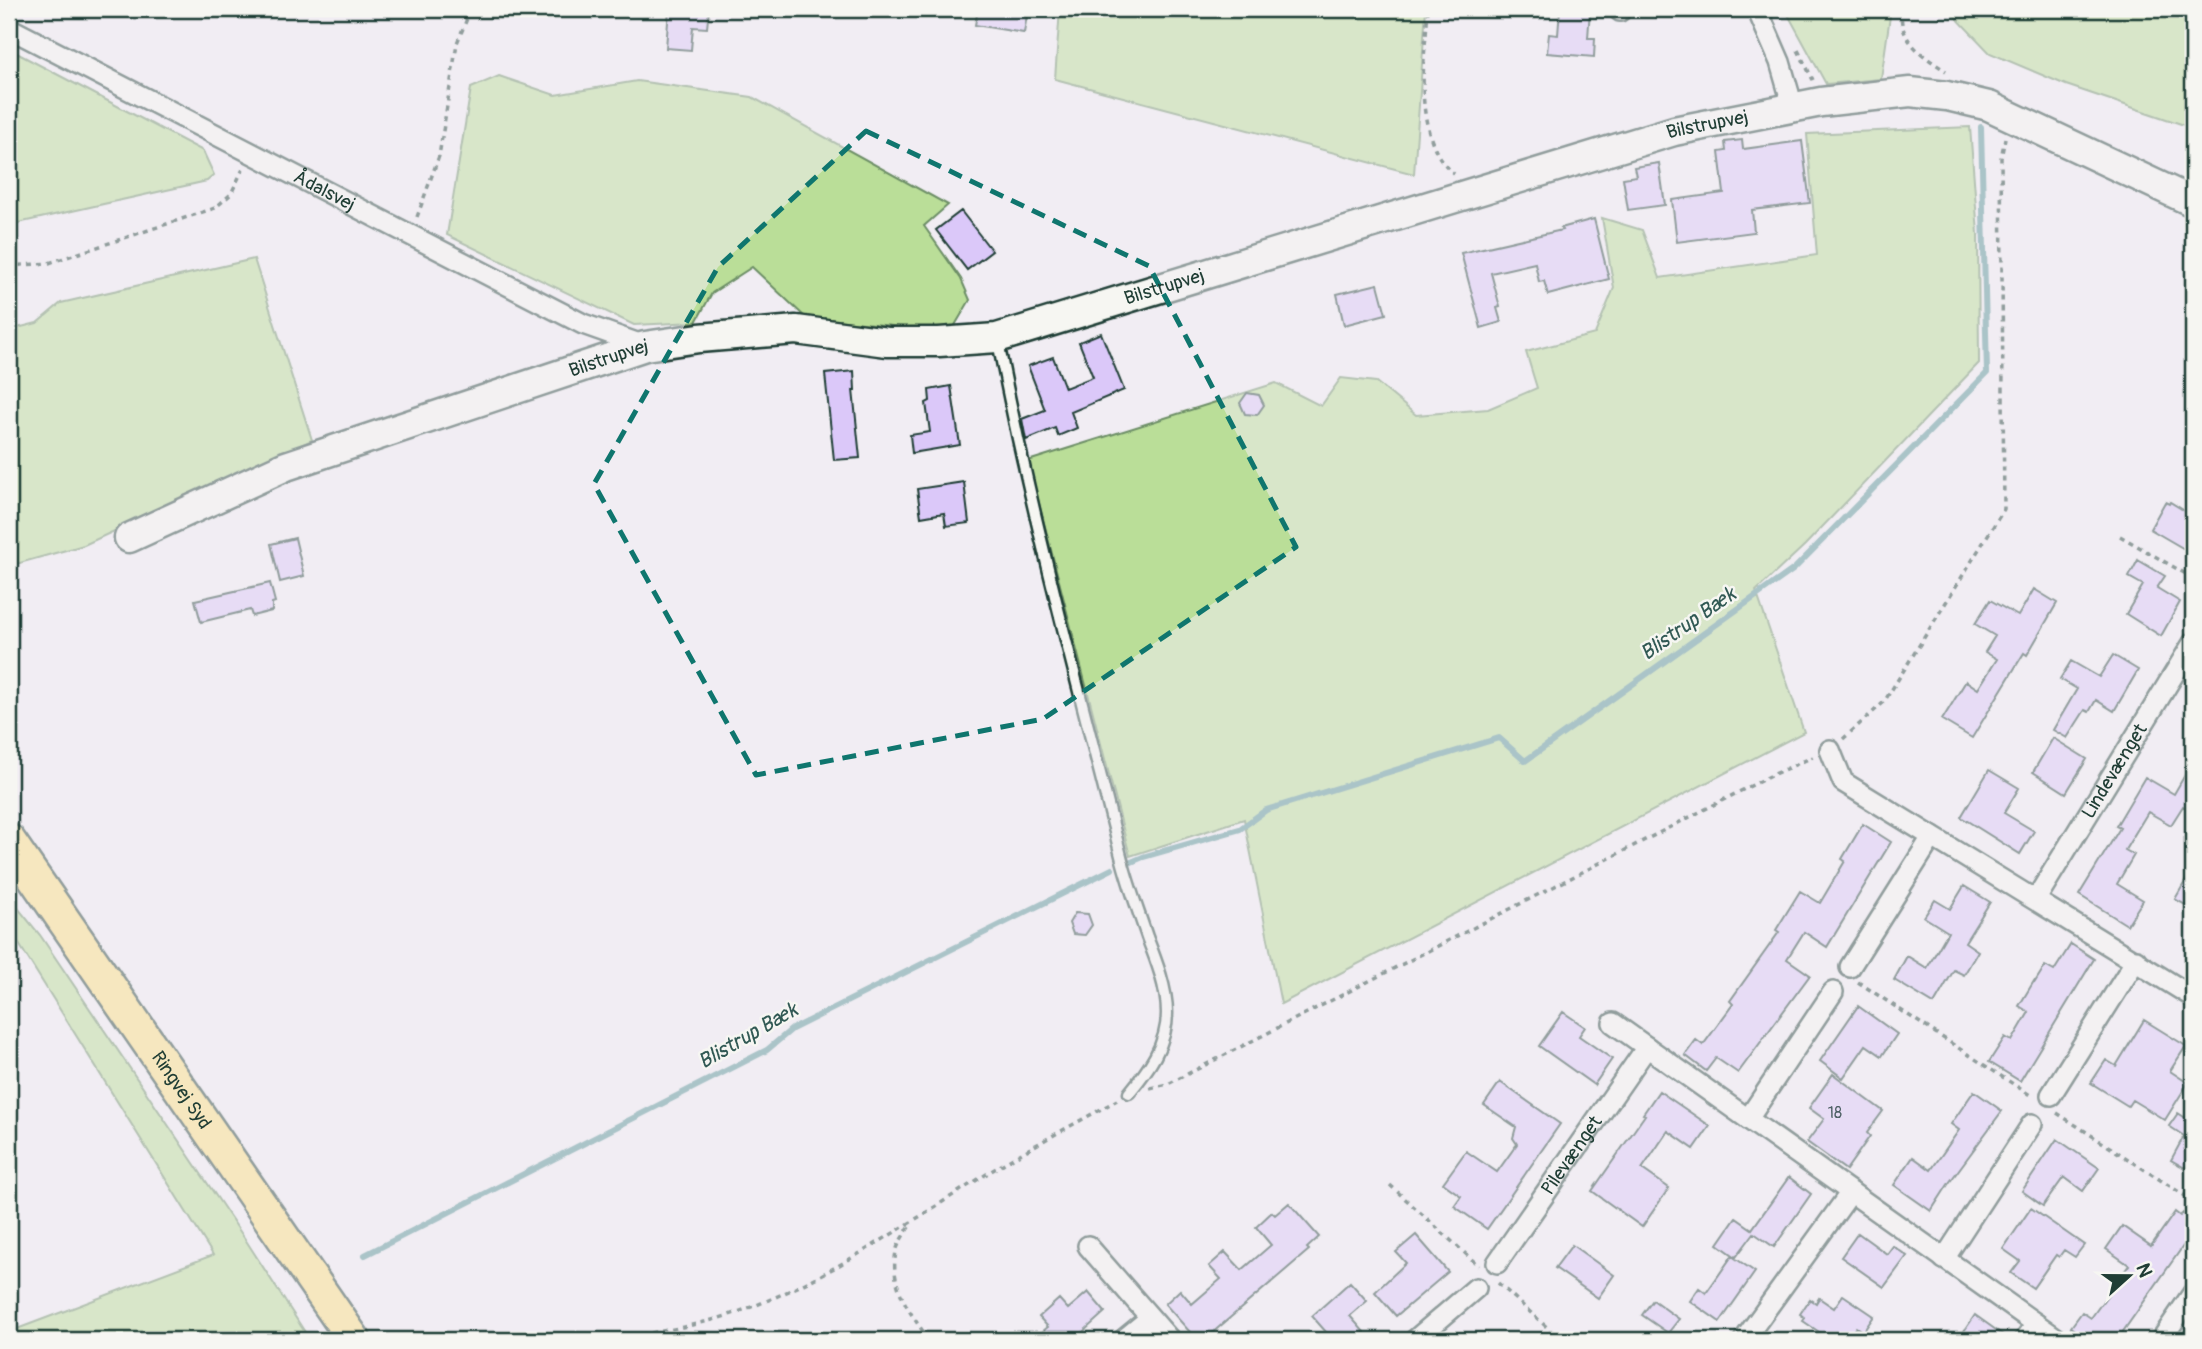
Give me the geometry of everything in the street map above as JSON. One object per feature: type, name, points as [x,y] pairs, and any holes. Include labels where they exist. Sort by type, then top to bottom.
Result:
[{"type":"main road","name":"Ringvej Syd","points":[[9,841],[354,1340]]},
{"type":"street","points":[[1757,9],[1780,62],[1793,107]]},
{"type":"street","name":"Ådalsvej","points":[[9,28],[583,324],[645,346]]},
{"type":"street","name":"Bilstrupvej","points":[[129,538],[286,466],[645,346],[699,338],[796,330],[887,342],[997,338],[1674,131],[1793,107],[1910,92],[1947,96],[1989,106],[2193,202]]},
{"type":"street","name":"Lindevænget","points":[[2036,898],[2193,643]]},
{"type":"street","points":[[1830,751],[1843,782],[2036,898],[2193,997]]},
{"type":"street","points":[[1852,974],[1932,837]]},
{"type":"street","points":[[2047,1102],[2136,960]]},
{"type":"street","points":[[1748,1119],[1833,992]]},
{"type":"street","points":[[1613,1023],[2059,1340]]},
{"type":"street","name":"Pilevænget","points":[[1415,1340],[1486,1274],[1647,1047]]},
{"type":"street","points":[[1944,1258],[2032,1124]]},
{"type":"street","points":[[1744,1340],[1851,1192]]},
{"type":"street","points":[[1088,1246],[1170,1340]]},
{"type":"street","points":[[2161,1340],[2193,1293]]},
{"type":"street","points":[[1124,1340],[1150,1318]]},
{"type":"street","points":[[2025,1340],[2036,1324]]},
{"type":"lane","points":[[997,338],[1019,453],[1129,884],[1165,995],[1167,1014],[1157,1055],[1129,1093]]},
{"type":"path","points":[[411,235],[439,156],[457,43],[471,9]]},
{"type":"path","points":[[1428,9],[1423,96],[1428,129],[1438,155],[1469,192]]},
{"type":"path","points":[[1902,9],[1903,30],[1915,50],[1955,77]]},
{"type":"path","points":[[602,1340],[635,1338],[731,1315],[805,1283],[909,1225],[975,1181],[1129,1093],[1168,1084],[1772,775],[1830,751],[1884,702],[2004,509],[2001,158],[2011,116]]},
{"type":"path","points":[[9,266],[49,263],[215,208],[231,194],[251,153]]},
{"type":"path","points":[[2120,536],[2193,578]]},
{"type":"path","points":[[1852,974],[2193,1201]]},
{"type":"path","points":[[1390,1185],[1561,1340]]},
{"type":"path","points":[[909,1225],[896,1250],[894,1268],[897,1286],[909,1311],[929,1340]]},
{"type":"highlighted area","points":[[866,131],[1149,266],[1296,547],[1043,719],[756,775],[594,484],[718,267]]},
{"type":"green space","points":[[1060,9],[1426,9],[1414,174],[1055,79]]},
{"type":"green space","points":[[1785,9],[1891,9],[1881,79],[1826,84]]},
{"type":"green space","points":[[1948,9],[2193,9],[2193,128],[2066,85],[1990,53]]},
{"type":"green space","points":[[9,49],[203,151],[214,175],[207,181],[9,225]]},
{"type":"green space","points":[[499,76],[555,95],[637,81],[752,97],[948,205],[924,226],[961,279],[970,300],[951,332],[805,317],[752,267],[712,293],[696,322],[634,325],[447,235],[471,88]]},
{"type":"green space","points":[[1970,127],[1978,234],[1979,363],[1805,545],[1756,591],[1804,732],[1281,1004],[1244,819],[1130,856],[1028,461],[1276,383],[1321,406],[1341,378],[1376,382],[1416,415],[1488,409],[1537,388],[1526,352],[1595,334],[1614,288],[1602,218],[1642,230],[1660,278],[1817,255],[1807,134]]},
{"type":"green space","points":[[254,259],[312,440],[84,545],[9,566],[9,330],[37,323],[61,303]]},
{"type":"green space","points":[[9,897],[40,935],[310,1340],[9,1340],[9,1332],[213,1255],[9,928]]},
{"type":"building","points":[[669,9],[709,9],[707,28],[693,27],[691,50],[666,48]]},
{"type":"building","points":[[978,9],[1028,9],[1024,33],[975,25]]},
{"type":"building","points":[[1560,9],[1590,9],[1588,38],[1595,38],[1594,57],[1547,53],[1549,34],[1558,35]]},
{"type":"building","points":[[1742,140],[1743,149],[1802,141],[1810,203],[1752,210],[1754,232],[1677,242],[1672,200],[1724,193],[1719,152],[1726,151],[1725,142]]},
{"type":"building","points":[[1659,163],[1665,205],[1628,210],[1623,178],[1636,176],[1634,167]]},
{"type":"building","points":[[961,211],[992,251],[967,270],[936,230]]},
{"type":"building","points":[[1594,219],[1609,279],[1548,295],[1544,281],[1539,282],[1535,263],[1491,273],[1501,322],[1481,328],[1461,253],[1562,230],[1561,228]]},
{"type":"building","points":[[1378,284],[1386,314],[1344,325],[1337,294]]},
{"type":"building","points":[[1101,333],[1124,390],[1071,412],[1077,428],[1058,436],[1055,428],[1026,440],[1022,419],[1045,410],[1028,366],[1053,357],[1065,388],[1093,377],[1079,342]]},
{"type":"building","points":[[854,371],[853,390],[860,458],[834,460],[825,374]]},
{"type":"building","points":[[951,386],[960,445],[912,453],[910,435],[930,432],[926,403],[930,401],[929,390]]},
{"type":"building","points":[[1247,393],[1259,395],[1264,405],[1257,415],[1245,414],[1240,403]]},
{"type":"building","points":[[964,482],[969,523],[946,526],[944,513],[921,517],[917,489]]},
{"type":"building","points":[[2165,502],[2170,502],[2193,516],[2193,554],[2150,529]]},
{"type":"building","points":[[295,538],[304,576],[280,582],[271,544]]},
{"type":"building","points":[[2138,560],[2165,576],[2157,588],[2180,602],[2161,636],[2126,614],[2143,585],[2129,577]]},
{"type":"building","points":[[270,583],[275,602],[272,603],[272,611],[252,616],[250,610],[201,622],[195,600]]},
{"type":"building","points":[[2034,589],[2057,603],[2027,655],[2024,653],[1972,738],[1942,720],[1966,681],[1978,689],[1997,659],[1985,652],[1995,636],[1975,624],[1990,600],[2018,616]]},
{"type":"building","points":[[2113,655],[2138,670],[2114,711],[2096,700],[2089,712],[2085,710],[2067,738],[2053,730],[2077,689],[2060,679],[2071,661],[2099,677]]},
{"type":"building","points":[[2053,738],[2087,759],[2066,793],[2033,772]]},
{"type":"building","points":[[2193,761],[2193,812],[2183,806],[2171,825],[2148,812],[2125,850],[2134,855],[2117,884],[2143,900],[2127,925],[2079,895],[2120,828],[2116,826],[2145,777],[2174,794]]},
{"type":"building","points":[[1989,770],[2019,788],[2004,813],[2034,831],[2020,854],[1961,817]]},
{"type":"building","points":[[1863,824],[1891,842],[1827,947],[1804,932],[1787,959],[1810,975],[1738,1073],[1716,1058],[1706,1071],[1685,1055],[1696,1040],[1703,1045],[1733,1004],[1730,1001],[1779,932],[1776,930],[1800,891],[1820,903]]},
{"type":"building","points":[[2193,868],[2193,909],[2175,899]]},
{"type":"building","points":[[1964,886],[1990,902],[1965,942],[1978,951],[1964,975],[1954,970],[1934,1004],[1894,980],[1907,956],[1927,968],[1948,932],[1924,917],[1935,900],[1950,909]]},
{"type":"building","points":[[1075,913],[1088,914],[1092,925],[1085,935],[1073,934],[1069,923]]},
{"type":"building","points":[[2071,944],[2094,959],[2020,1081],[1989,1062],[2005,1037],[2012,1041],[2029,1012],[2019,1006],[2034,981],[2045,966],[2054,971]]},
{"type":"building","points":[[1858,1006],[1897,1034],[1882,1056],[1866,1045],[1843,1078],[1820,1061]]},
{"type":"building","points":[[1563,1012],[1585,1027],[1579,1036],[1612,1059],[1594,1085],[1539,1046]]},
{"type":"building","points":[[2144,1020],[2186,1046],[2170,1071],[2188,1083],[2165,1120],[2132,1100],[2128,1106],[2091,1083],[2106,1060],[2116,1066]]},
{"type":"building","points":[[1833,1074],[1883,1111],[1867,1133],[1870,1136],[1846,1170],[1807,1142],[1824,1119],[1809,1108]]},
{"type":"building","points":[[1500,1082],[1560,1124],[1487,1229],[1454,1206],[1461,1196],[1443,1183],[1466,1151],[1497,1172],[1517,1144],[1513,1138],[1516,1127],[1484,1105]]},
{"type":"building","points":[[1659,1091],[1710,1126],[1694,1149],[1668,1131],[1642,1169],[1669,1188],[1642,1227],[1592,1191]]},
{"type":"building","points":[[1974,1091],[2002,1111],[1931,1211],[1894,1185],[1913,1157],[1931,1170],[1959,1130],[1951,1124]]},
{"type":"building","points":[[2178,1113],[2193,1121],[2193,1166],[2188,1162],[2185,1168],[2171,1160],[2184,1136],[2169,1126]]},
{"type":"building","points":[[2057,1139],[2099,1168],[2083,1191],[2064,1177],[2043,1206],[2022,1191]]},
{"type":"building","points":[[1789,1177],[1811,1194],[1774,1247],[1754,1233],[1736,1257],[1718,1244],[1736,1218],[1752,1229]]},
{"type":"building","points":[[1289,1203],[1319,1237],[1307,1248],[1309,1250],[1204,1340],[1197,1340],[1165,1304],[1180,1290],[1192,1304],[1221,1279],[1209,1266],[1225,1252],[1242,1270],[1271,1245],[1256,1227],[1272,1212],[1275,1215]]},
{"type":"building","points":[[2031,1208],[2084,1245],[2075,1257],[2064,1250],[2059,1257],[2056,1255],[2033,1288],[2011,1273],[2020,1261],[2003,1249]]},
{"type":"building","points":[[2175,1212],[2180,1216],[2183,1213],[2193,1220],[2193,1232],[2117,1340],[2090,1340],[2071,1327],[2082,1312],[2091,1318],[2129,1265],[2106,1249],[2122,1226],[2151,1246]]},
{"type":"building","points":[[1858,1233],[1887,1254],[1893,1246],[1907,1256],[1884,1287],[1841,1257]]},
{"type":"building","points":[[1416,1235],[1448,1272],[1396,1316],[1375,1292],[1406,1263],[1396,1252]]},
{"type":"building","points":[[1572,1245],[1614,1275],[1598,1298],[1555,1268]]},
{"type":"building","points":[[1732,1256],[1755,1272],[1720,1322],[1690,1301],[1699,1288],[1706,1293]]},
{"type":"building","points":[[1350,1282],[1367,1301],[1350,1316],[1371,1340],[1333,1340],[1312,1316]]},
{"type":"building","points":[[1088,1292],[1105,1312],[1074,1340],[1032,1340],[1048,1327],[1039,1317],[1059,1299],[1068,1309]]},
{"type":"building","points":[[1843,1295],[1874,1316],[1863,1332],[1856,1327],[1846,1340],[1831,1340],[1803,1321],[1805,1318],[1800,1314],[1810,1299],[1816,1303],[1819,1298],[1834,1308]]},
{"type":"building","points":[[1653,1300],[1679,1319],[1668,1333],[1642,1315]]},
{"type":"building","points":[[1975,1315],[2010,1340],[1958,1340]]},
{"type":"waterway","name":"Blistrup Bæk","points":[[1129,863],[1240,829],[1266,810],[1499,738],[1525,761],[1794,569],[1987,373],[1981,127]]},
{"type":"waterway","name":"Blistrup Bæk","points":[[365,1255],[767,1050],[792,1029],[1112,869]]}]
